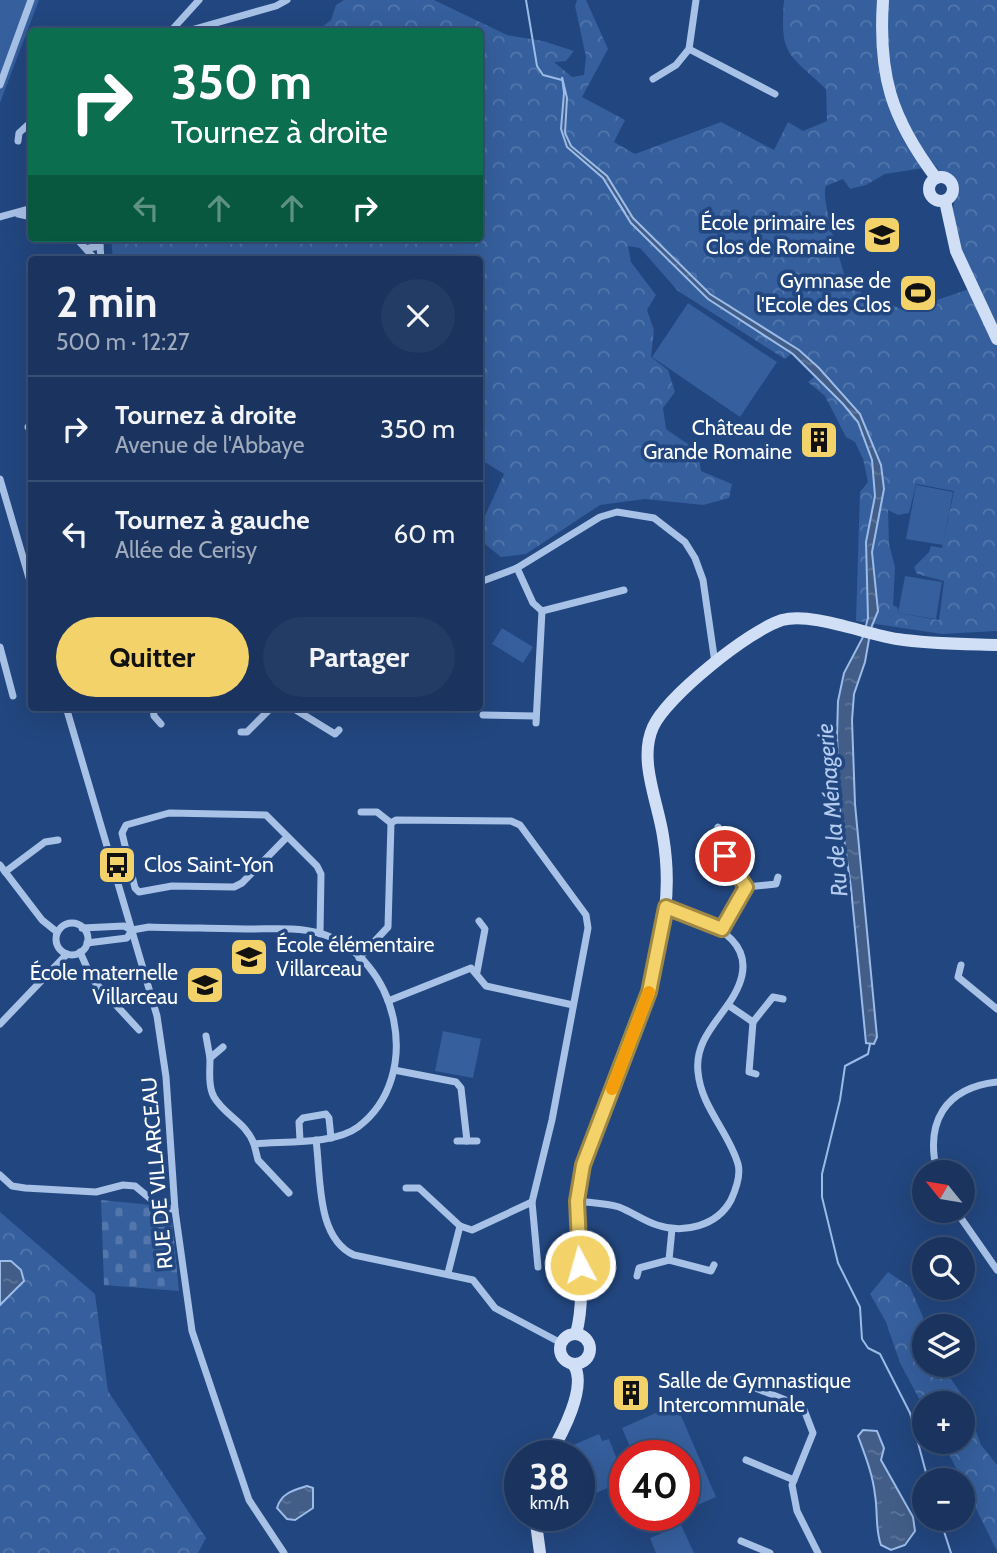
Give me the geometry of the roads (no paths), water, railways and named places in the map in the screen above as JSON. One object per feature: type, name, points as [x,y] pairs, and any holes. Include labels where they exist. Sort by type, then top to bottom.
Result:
[{"type":"street","points":[[0,86],[32,0]]},
{"type":"street","points":[[174,28],[199,0]]},
{"type":"street","points":[[194,28],[265,10],[287,0]]},
{"type":"street","points":[[653,79],[676,65],[689,48],[696,0]]},
{"type":"street","points":[[883,0],[881,34],[893,109],[904,133],[936,178],[943,177],[952,184],[953,192],[945,201],[956,251],[997,339]]},
{"type":"street","points":[[192,9],[203,24]]},
{"type":"street","points":[[689,48],[775,94]]},
{"type":"street","points":[[18,141],[19,134],[28,125]]},
{"type":"street","points":[[0,217],[28,209]]},
{"type":"street","points":[[17,213],[28,216]]},
{"type":"street","points":[[81,242],[93,256]]},
{"type":"street","points":[[89,248],[99,242]]},
{"type":"street","points":[[0,479],[28,574]]},
{"type":"street","points":[[483,581],[517,568],[600,517],[617,512],[654,518],[685,542],[695,558],[704,580],[715,663]]},
{"type":"street","points":[[517,568],[533,603],[542,611]]},
{"type":"street","points":[[542,611],[624,590]]},
{"type":"street","points":[[483,715],[536,719],[542,611]]},
{"type":"street","points":[[576,1334],[584,1295],[577,1201],[587,1152],[649,992],[666,907],[665,849],[649,767],[649,739],[666,707],[715,663],[766,628],[783,620],[800,619],[926,642],[997,645]]},
{"type":"street","points":[[0,647],[13,696]]},
{"type":"street","name":"RUE DE VILLARCEAU","points":[[67,711],[157,1016],[164,1051],[175,1210],[192,1331],[249,1500],[284,1553]]},
{"type":"street","points":[[153,711],[154,716],[162,724]]},
{"type":"street","points":[[241,732],[247,732],[268,711]]},
{"type":"street","points":[[298,711],[335,734],[339,730]]},
{"type":"street","points":[[361,812],[377,812],[391,823]]},
{"type":"street","points":[[288,837],[242,883],[234,887],[172,886],[139,892],[135,888],[122,833],[125,825],[169,813],[266,815],[288,837],[321,874],[320,934]]},
{"type":"street","points":[[391,823],[396,820],[511,821],[520,825],[586,915],[588,928],[552,1120],[532,1202],[538,1267]]},
{"type":"street","points":[[359,958],[388,927],[391,823]]},
{"type":"street","points":[[718,827],[714,840],[746,887]]},
{"type":"street","points":[[5,872],[45,842],[58,840]]},
{"type":"street","points":[[0,865],[42,920],[57,932]]},
{"type":"street","points":[[746,887],[776,884],[778,877]]},
{"type":"street","points":[[722,929],[746,887]]},
{"type":"street","points":[[577,1201],[616,1206],[672,1229],[700,1226],[725,1210],[738,1181],[739,1167],[708,1106],[697,1069],[706,1034],[728,1005],[743,974],[743,959],[738,945],[722,929],[666,907]]},
{"type":"street","points":[[477,972],[485,929],[479,921]]},
{"type":"street","points":[[57,932],[69,924],[82,928],[124,926],[132,930],[149,927],[292,929],[320,934],[359,958],[388,1000],[395,1027],[394,1070],[375,1110],[358,1127],[331,1138],[254,1144]]},
{"type":"street","points":[[82,928],[87,943]]},
{"type":"street","points":[[80,953],[87,943],[127,938],[132,930]]},
{"type":"street","points":[[57,932],[57,946],[67,954]]},
{"type":"street","points":[[0,1024],[67,954],[80,953]]},
{"type":"street","points":[[80,953],[92,979],[139,1030]]},
{"type":"street","points":[[961,965],[958,977],[997,1010]]},
{"type":"street","points":[[388,1000],[471,968],[486,986],[573,1005]]},
{"type":"street","points":[[756,1074],[749,1072],[753,1022],[773,997],[783,999]]},
{"type":"street","points":[[728,1005],[753,1022]]},
{"type":"street","points":[[206,1036],[210,1058],[210,1085],[215,1098],[249,1130],[258,1160],[289,1193]]},
{"type":"street","points":[[210,1058],[223,1047]]},
{"type":"street","points":[[394,1070],[456,1082],[461,1088],[467,1141]]},
{"type":"street","points":[[936,1160],[933,1137],[945,1105],[967,1088],[997,1083]]},
{"type":"street","points":[[300,1140],[299,1122],[303,1118],[326,1114],[329,1118],[331,1138]]},
{"type":"street","points":[[316,1140],[328,1224],[334,1241],[342,1250],[354,1255],[473,1280],[501,1312],[561,1343]]},
{"type":"street","points":[[457,1140],[477,1141]]},
{"type":"street","points":[[0,1175],[12,1186],[25,1188],[96,1192],[123,1185],[135,1186],[158,1205],[175,1210]]},
{"type":"street","points":[[406,1188],[419,1188],[460,1226],[472,1230],[532,1202]]},
{"type":"street","points":[[964,1223],[997,1270]]},
{"type":"street","points":[[448,1273],[460,1226]]},
{"type":"street","points":[[668,1260],[672,1229]]},
{"type":"street","points":[[637,1276],[639,1268],[668,1260],[711,1272],[714,1265]]},
{"type":"street","points":[[557,1440],[573,1406],[578,1373],[573,1364],[562,1356],[561,1343],[567,1336],[576,1334],[587,1340],[590,1348],[585,1360],[573,1364]]},
{"type":"street","points":[[733,1378],[803,1407],[813,1433],[792,1485],[797,1511],[818,1553]]},
{"type":"street","points":[[746,1460],[794,1480]]},
{"type":"street","points":[[537,1531],[540,1553]]},
{"type":"street","points":[[741,1541],[770,1553]]},
{"type":"water","points":[[562,77],[567,98],[565,133],[571,146],[607,176],[633,218],[710,294],[799,350],[819,368],[860,414],[881,465],[884,489],[872,552],[878,611],[854,694],[852,720],[855,804],[877,1037],[874,1044],[866,1043],[851,888],[840,811],[837,736],[838,701],[844,673],[863,637],[868,618],[866,542],[875,496],[872,460],[858,422],[843,404],[793,354],[708,299],[631,223],[603,178],[567,147],[561,129],[564,93]]},
{"type":"water","points":[[0,1261],[11,1261],[21,1270],[24,1281],[0,1305]]},
{"type":"water","points":[[863,1430],[877,1431],[884,1448],[881,1460],[912,1515],[912,1531],[915,1531],[905,1545],[891,1550],[881,1545],[872,1480],[858,1436]]},
{"type":"water","points":[[307,1486],[313,1488],[313,1508],[295,1520],[287,1519],[277,1508],[279,1503],[289,1493]]},
{"type":"waterway","name":"Ru de la Ménagerie","points":[[526,0],[537,66],[543,75],[562,80]]},
{"type":"waterway","name":"Ru de la Ménagerie","points":[[615,197],[625,213]]},
{"type":"waterway","name":"Ru de la Ménagerie","points":[[870,1044],[868,1054],[845,1066],[840,1100],[822,1174],[822,1197],[838,1263],[860,1307],[862,1339],[868,1348],[880,1354],[910,1413],[925,1468]]},
{"type":"waterway","name":"Ru de la Ménagerie","points":[[944,1531],[951,1553]]},
{"type":"place","name":"École primaire les Clos de Romaine","points":[[882,235]]},
{"type":"place","name":"Gymnase de l'Ecole des Clos","points":[[918,293]]},
{"type":"place","name":"Château de Grande Romaine","points":[[819,440]]},
{"type":"place","name":"Clos Saint-Yon","points":[[117,865]]},
{"type":"place","name":"École élémentaire Villarceau","points":[[249,957]]},
{"type":"place","name":"École maternelle Villarceau","points":[[205,985]]},
{"type":"place","name":"Salle de Gymnastique Intercommunale","points":[[631,1393]]}]
